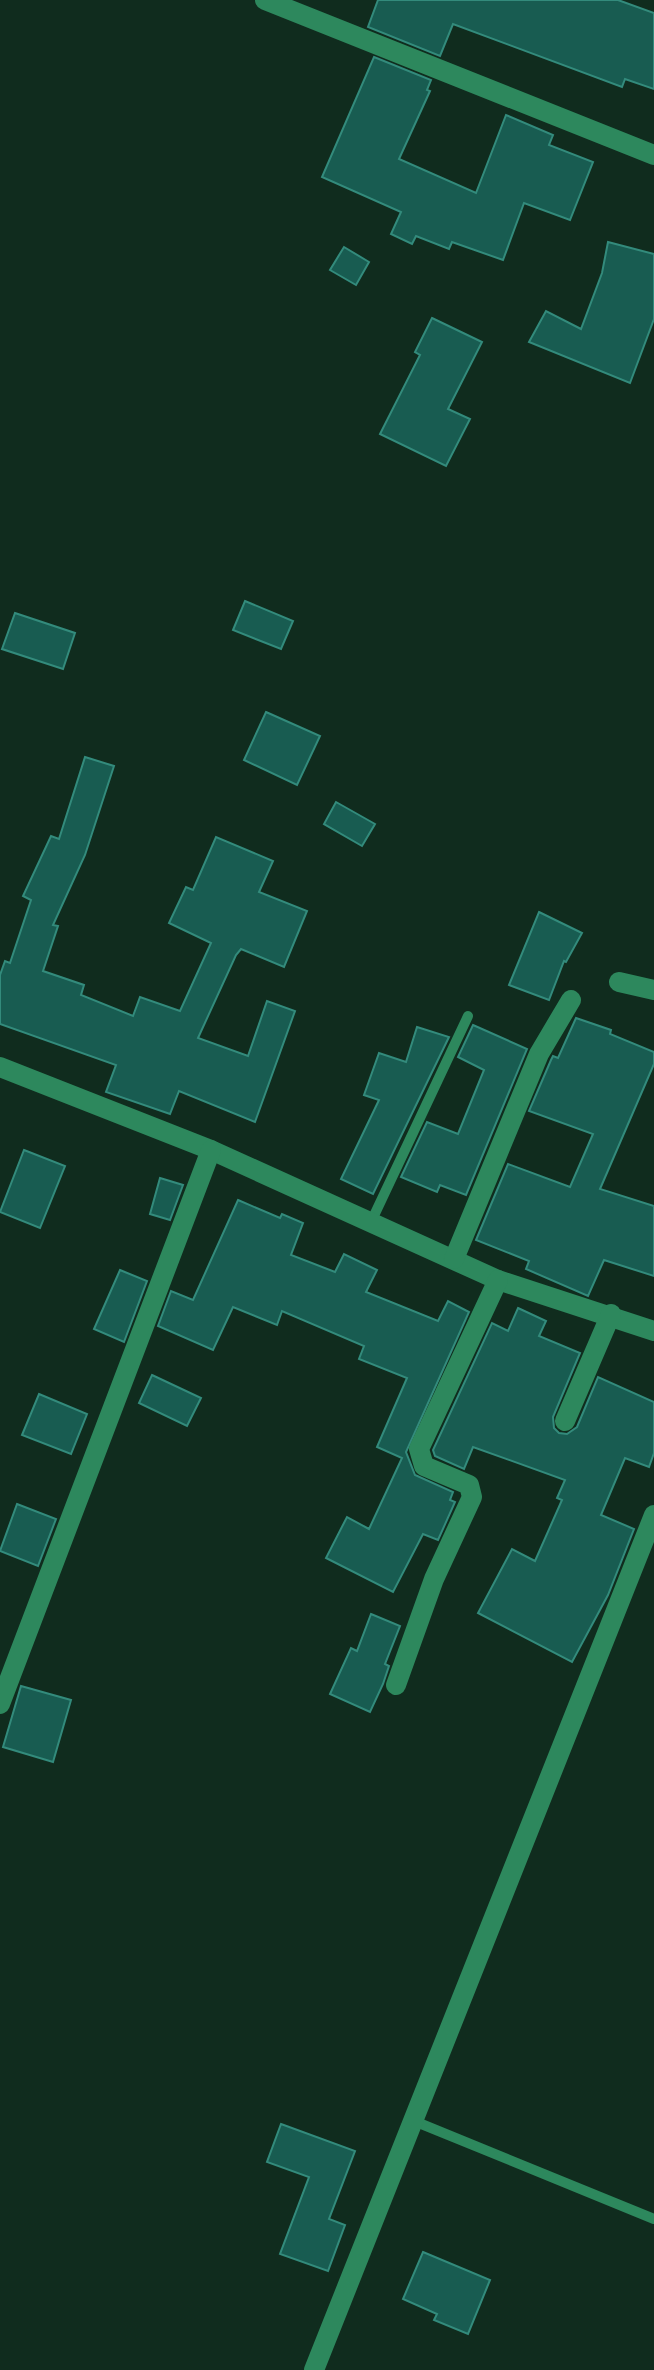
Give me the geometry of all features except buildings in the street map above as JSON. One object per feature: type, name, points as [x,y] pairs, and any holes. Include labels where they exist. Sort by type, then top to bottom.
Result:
[{"type":"street","points":[[265,0],[654,155]]},
{"type":"street","points":[[619,982],[654,990]]},
{"type":"street","points":[[454,1259],[539,1054],[571,1000]]},
{"type":"street","points":[[0,1067],[211,1150],[498,1280],[611,1314],[654,1331]]},
{"type":"street","points":[[0,1704],[211,1150]]},
{"type":"street","points":[[396,1685],[434,1579],[472,1497],[469,1485],[424,1466],[419,1449],[498,1280]]},
{"type":"street","points":[[565,1421],[611,1314]]},
{"type":"street","points":[[314,2370],[654,1515]]},
{"type":"lane","points":[[371,1222],[468,1016]]},
{"type":"lane","points":[[414,2121],[654,2219]]}]
